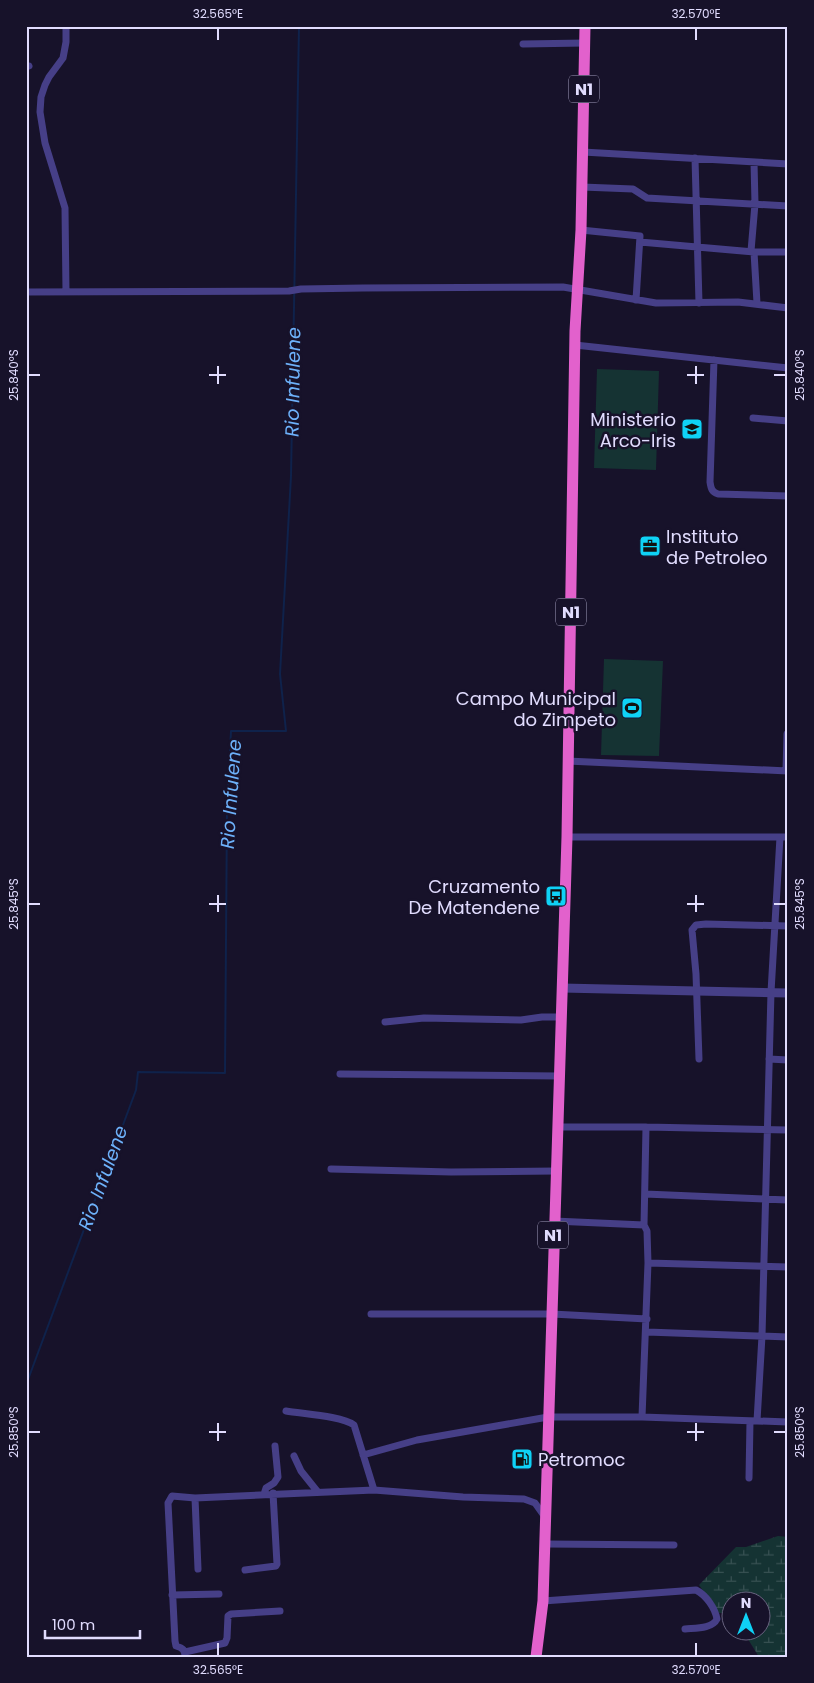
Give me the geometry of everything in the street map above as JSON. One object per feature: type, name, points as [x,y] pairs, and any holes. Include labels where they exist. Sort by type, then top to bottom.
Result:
[{"type":"highway","name":"N1","points":[[536,1657],[542,1601],[546,1518],[567,837],[575,345],[581,230],[585,26]]},
{"type":"street","points":[[66,26],[63,58],[45,85],[41,97],[40,112],[45,144],[65,208],[66,292]]},
{"type":"street","points":[[523,44],[584,43]]},
{"type":"street","points":[[583,152],[788,164]]},
{"type":"street","points":[[695,158],[699,302]]},
{"type":"street","points":[[754,162],[753,252],[757,303]]},
{"type":"street","points":[[582,187],[634,189],[638,190],[645,198],[788,206]]},
{"type":"street","points":[[581,230],[640,236],[636,300]]},
{"type":"street","points":[[640,242],[753,252],[788,252]]},
{"type":"street","points":[[26,292],[563,287],[664,303],[757,303],[788,308]]},
{"type":"street","points":[[575,345],[788,368]]},
{"type":"street","points":[[714,360],[711,490],[718,494],[788,496]]},
{"type":"street","points":[[753,418],[788,422]]},
{"type":"street","points":[[568,761],[787,771],[787,734]]},
{"type":"street","points":[[567,837],[784,837],[775,926],[771,992],[762,1336],[748,1478]]},
{"type":"street","points":[[699,1059],[692,930],[696,925],[788,926]]},
{"type":"street","points":[[562,988],[788,992]]},
{"type":"street","points":[[385,1022],[424,1018],[522,1020],[542,1017],[561,1018]]},
{"type":"street","points":[[769,1059],[788,1060]]},
{"type":"street","points":[[340,1074],[559,1076]]},
{"type":"street","points":[[642,1417],[647,1332],[648,1262],[647,1231],[644,1225],[646,1126]]},
{"type":"street","points":[[558,1127],[646,1126],[788,1130]]},
{"type":"street","points":[[331,1169],[451,1172],[556,1171]]},
{"type":"street","points":[[644,1194],[788,1200]]},
{"type":"street","points":[[554,1221],[644,1225]]},
{"type":"street","points":[[648,1262],[788,1267]]},
{"type":"street","points":[[372,1314],[552,1314],[647,1319]]},
{"type":"street","points":[[647,1332],[788,1337]]},
{"type":"street","points":[[286,1411],[350,1422],[354,1425],[374,1490]]},
{"type":"street","points":[[363,1455],[417,1440],[548,1416],[788,1422]]},
{"type":"street","points":[[264,1494],[266,1488],[274,1483],[278,1477],[275,1446]]},
{"type":"street","points":[[294,1456],[301,1471],[317,1491]]},
{"type":"street","points":[[280,1611],[231,1614],[228,1616],[225,1643],[185,1654],[182,1648],[176,1646],[168,1500],[174,1495],[195,1498],[317,1491],[374,1490],[463,1497],[524,1499],[535,1503],[546,1518]]},
{"type":"street","points":[[245,1570],[276,1566],[277,1564],[273,1493]]},
{"type":"street","points":[[195,1498],[198,1569]]},
{"type":"street","points":[[545,1544],[674,1545]]},
{"type":"street","points":[[542,1601],[696,1590],[702,1593],[708,1600],[717,1619],[714,1624],[709,1626],[685,1629]]},
{"type":"street","points":[[172,1595],[219,1594]]},
{"type":"green space","points":[[597,369],[659,371],[656,470],[594,468]]},
{"type":"green space","name":"Campo Municipal do Zimpeto","points":[[604,659],[663,661],[659,756],[601,755]]},
{"type":"green space","points":[[778,1536],[788,1537],[788,1657],[759,1657],[749,1640],[772,1640],[772,1590],[722,1590],[722,1613],[719,1613],[699,1585],[736,1547],[746,1547]]},
{"type":"waterway","name":"Rio Infulene","points":[[26,1385],[136,1090],[138,1072],[225,1073],[227,808],[231,731],[286,731],[280,674],[291,476],[299,26]]},
{"type":"place","name":"Ministerio Arco-Iris","points":[[692,429]]},
{"type":"place","name":"Instituto de Petroleo","points":[[650,546]]},
{"type":"place","name":"Campo Municipal do Zimpeto","points":[[632,708]]},
{"type":"place","name":"Cruzamento De Matendene","points":[[556,896]]},
{"type":"place","name":"Petromoc","points":[[522,1459]]}]
